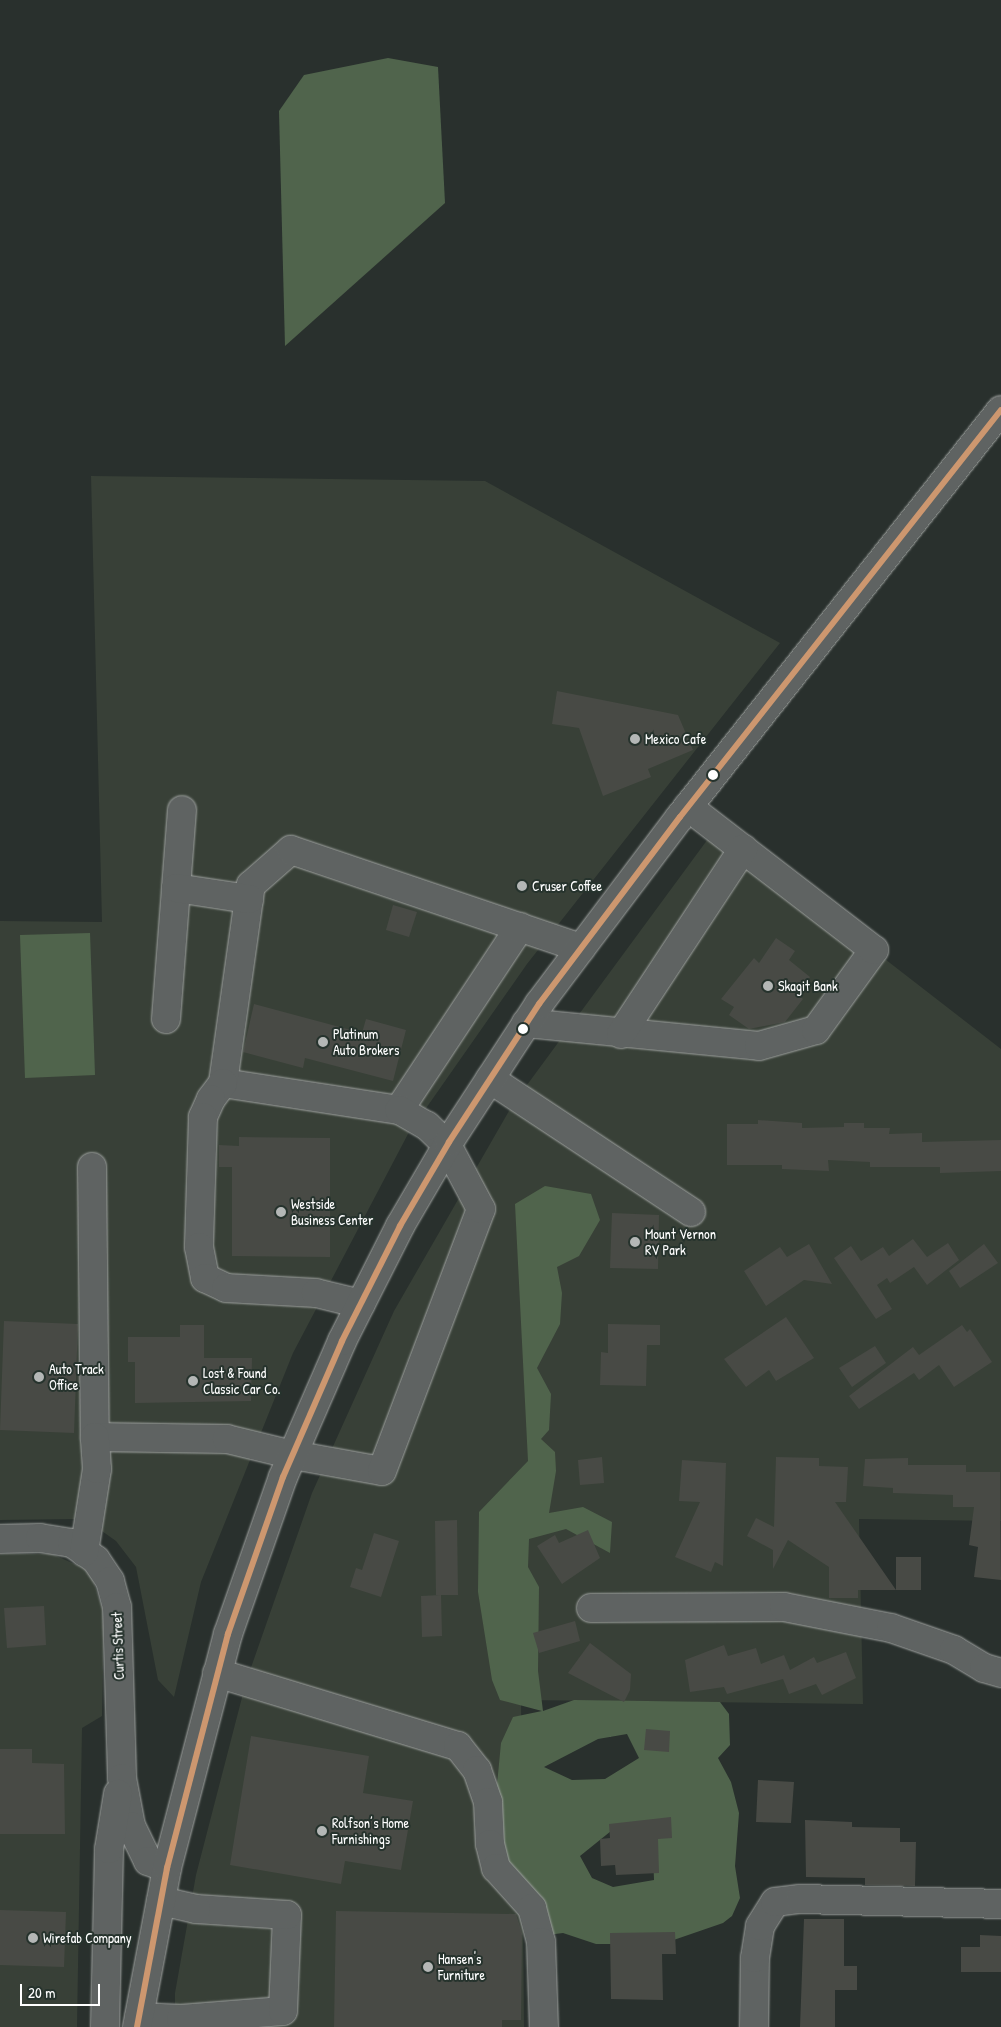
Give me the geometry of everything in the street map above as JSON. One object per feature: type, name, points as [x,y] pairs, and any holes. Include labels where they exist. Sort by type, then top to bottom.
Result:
[{"type":"main road","points":[[161,1901],[196,1909],[287,1915],[283,2011],[138,2022],[161,1901],[168,1868],[217,1673],[262,1534],[293,1455],[361,1304],[400,1226],[447,1145],[526,1023],[684,812],[1001,410]]},
{"type":"main road","points":[[166,1019],[182,810]]},
{"type":"main road","points":[[526,1023],[621,1034],[758,1046],[816,1030],[874,950],[742,849],[684,812]]},
{"type":"main road","points":[[621,1034],[742,849]]},
{"type":"main road","points":[[361,1304],[316,1292],[226,1288],[205,1278],[199,1247],[203,1117],[210,1099],[223,1083],[250,885],[291,850],[581,948]]},
{"type":"main road","points":[[176,888],[249,898]]},
{"type":"main road","points":[[399,1110],[520,927]]},
{"type":"main road","points":[[490,1079],[692,1212]]},
{"type":"main road","points":[[95,1437],[226,1439],[293,1455],[382,1471],[481,1209],[447,1145],[427,1126],[399,1110],[223,1083]]},
{"type":"main road","points":[[84,1552],[97,1469],[92,1167]]},
{"type":"main road","name":"Curtis Street","points":[[0,1539],[40,1538],[72,1544],[96,1560],[110,1581],[117,1607],[122,1778],[131,1826],[148,1861],[168,1868]]},
{"type":"main road","points":[[591,1608],[784,1607],[891,1628],[954,1650],[984,1668],[1001,1673]]},
{"type":"main road","points":[[217,1673],[458,1746],[477,1770],[488,1802],[490,1844],[496,1868],[532,1908],[541,1942],[544,1982],[544,2027]]},
{"type":"main road","name":"Curtis Street","points":[[105,2027],[109,1849],[122,1778]]},
{"type":"main road","points":[[754,2027],[754,1958],[760,1926],[769,1909],[785,1900],[1001,1904]]},
{"type":"shaded area","points":[[91,476],[485,481],[780,643],[527,964],[408,1134],[293,1353],[201,1582],[174,1697],[158,1680],[136,1567],[116,1541],[99,1529],[75,1519],[0,1520],[0,921],[102,922]]},
{"type":"shaded area","points":[[716,828],[1001,1049],[1001,1521],[859,1519],[863,1704],[521,1700],[524,2027],[175,2027],[175,1993],[196,1875],[246,1682],[312,1493],[394,1311],[513,1104]]},
{"type":"shaded area","points":[[0,1554],[52,1554],[90,1571],[104,1614],[102,1716],[82,1728],[77,2027],[0,2027]]},
{"type":"green space","points":[[388,58],[438,67],[445,203],[285,346],[279,111],[304,75]]},
{"type":"green space","points":[[90,933],[95,1075],[25,1078],[20,935]]},
{"type":"green space","points":[[545,1186],[591,1194],[600,1220],[579,1256],[557,1267],[562,1293],[560,1324],[537,1368],[551,1394],[549,1430],[541,1439],[555,1452],[556,1471],[549,1513],[583,1507],[612,1522],[610,1553],[566,1529],[529,1539],[528,1567],[539,1587],[538,1671],[543,1711],[574,1700],[720,1702],[729,1714],[730,1745],[718,1758],[731,1782],[739,1813],[735,1866],[740,1898],[732,1916],[723,1923],[662,1944],[596,1944],[563,1933],[531,1937],[511,1896],[495,1806],[501,1743],[513,1717],[542,1711],[500,1700],[492,1680],[478,1592],[479,1512],[528,1461],[515,1204]],"holes":[[[627,1734],[639,1758],[605,1779],[572,1780],[544,1767],[598,1739]],[[621,1823],[652,1829],[654,1880],[613,1887],[592,1878],[580,1856]]]},
{"type":"building","name":"Mexico Cafe","points":[[557,691],[678,715],[693,750],[648,769],[651,777],[603,796],[579,728],[552,724]]},
{"type":"building","points":[[393,905],[417,912],[409,937],[386,930]]},
{"type":"building","name":"Skagit Bank","points":[[776,938],[795,951],[789,960],[810,977],[798,995],[803,999],[785,1022],[749,1029],[729,1015],[734,1007],[721,999],[754,958],[759,963]]},
{"type":"building","name":"Platinum Auto Brokers","points":[[254,1004],[362,1033],[366,1019],[406,1030],[393,1081],[305,1058],[303,1068],[243,1052]]},
{"type":"building","points":[[758,1120],[802,1123],[802,1128],[844,1127],[844,1123],[864,1123],[864,1128],[890,1128],[889,1134],[922,1133],[922,1142],[1001,1140],[1001,1171],[940,1173],[940,1167],[870,1167],[870,1162],[828,1160],[829,1171],[782,1169],[782,1165],[727,1165],[727,1124],[758,1124]]},
{"type":"building","name":"Westside Business Center","points":[[239,1137],[330,1138],[330,1257],[232,1256],[232,1167],[219,1167],[219,1145],[239,1146]]},
{"type":"building","name":"Mount Vernon RV Park","points":[[612,1213],[659,1215],[658,1269],[610,1268]]},
{"type":"building","points":[[913,1239],[927,1257],[948,1243],[959,1260],[927,1285],[914,1267],[890,1283],[887,1278],[877,1285],[892,1309],[876,1319],[834,1258],[851,1246],[861,1261],[883,1247],[889,1256]]},
{"type":"building","points":[[809,1244],[832,1284],[804,1280],[766,1306],[744,1271],[780,1247],[787,1257]]},
{"type":"building","points":[[984,1244],[998,1263],[960,1288],[949,1271]]},
{"type":"building","points":[[786,1317],[814,1358],[776,1381],[769,1370],[746,1387],[724,1359]]},
{"type":"building","name":"Auto Track Office","points":[[4,1321],[78,1324],[74,1433],[0,1430]]},
{"type":"building","points":[[608,1324],[660,1325],[660,1345],[647,1345],[646,1386],[600,1385],[601,1352],[608,1353]]},
{"type":"building","name":"Lost & Found Classic Car Co.","points":[[180,1325],[204,1325],[204,1358],[252,1358],[251,1401],[135,1403],[135,1362],[128,1362],[128,1337],[180,1337]]},
{"type":"building","points":[[962,1325],[967,1332],[970,1329],[992,1362],[954,1387],[939,1365],[919,1380],[914,1373],[859,1409],[849,1396],[913,1347],[919,1355]]},
{"type":"building","points":[[875,1346],[886,1363],[852,1387],[839,1368]]},
{"type":"building","points":[[602,1457],[604,1483],[580,1485],[578,1460]]},
{"type":"building","points":[[776,1457],[819,1458],[819,1466],[848,1467],[846,1502],[835,1502],[896,1590],[858,1590],[858,1598],[829,1598],[829,1567],[788,1540],[773,1569],[773,1550],[747,1536],[756,1518],[774,1527]]},
{"type":"building","points":[[908,1458],[908,1465],[966,1465],[966,1472],[1000,1472],[1001,1580],[974,1577],[978,1547],[969,1545],[974,1507],[953,1507],[953,1495],[893,1493],[893,1488],[863,1486],[865,1459]]},
{"type":"building","points":[[682,1460],[726,1463],[723,1566],[715,1562],[711,1572],[675,1557],[700,1502],[679,1501]]},
{"type":"building","points":[[457,1520],[458,1595],[436,1595],[435,1521]]},
{"type":"building","points":[[588,1530],[600,1558],[562,1584],[537,1546],[555,1535],[559,1543]]},
{"type":"building","points":[[374,1533],[399,1541],[381,1597],[350,1587],[356,1568],[362,1570]]},
{"type":"building","points":[[896,1557],[921,1557],[921,1590],[896,1590]]},
{"type":"building","points":[[441,1595],[442,1636],[422,1637],[421,1596]]},
{"type":"building","points":[[44,1606],[46,1645],[7,1648],[4,1608]]},
{"type":"building","points":[[575,1621],[580,1641],[539,1653],[533,1633]]},
{"type":"building","points":[[590,1643],[631,1674],[630,1690],[624,1702],[568,1673]]},
{"type":"building","points":[[724,1645],[728,1656],[756,1648],[761,1664],[784,1655],[790,1670],[814,1657],[817,1663],[846,1652],[856,1678],[822,1695],[816,1684],[789,1694],[783,1679],[727,1694],[724,1687],[690,1692],[685,1660]]},
{"type":"building","points":[[646,1729],[670,1731],[669,1752],[644,1750]]},
{"type":"building","name":"Rolfson’s Home Furnishings","points":[[251,1736],[369,1756],[363,1793],[413,1801],[401,1870],[345,1861],[341,1884],[230,1865]]},
{"type":"building","points":[[0,1749],[32,1749],[32,1763],[64,1764],[65,1834],[0,1834]]},
{"type":"building","points":[[758,1780],[794,1782],[791,1823],[756,1822]]},
{"type":"building","points":[[671,1817],[672,1838],[658,1839],[659,1873],[616,1875],[615,1865],[601,1866],[600,1839],[610,1838],[609,1824]]},
{"type":"building","points":[[805,1820],[852,1822],[852,1827],[900,1828],[900,1842],[916,1842],[915,1886],[865,1885],[865,1878],[806,1877]]},
{"type":"building","name":"Wirefab Company","points":[[0,1910],[66,1912],[64,1967],[0,1965]]},
{"type":"building","name":"Hansen's Furniture","points":[[336,1911],[516,1914],[522,1933],[521,2020],[502,2020],[502,2027],[334,2027]]},
{"type":"building","points":[[804,1919],[844,1919],[844,1966],[857,1966],[857,1990],[835,1990],[835,2027],[800,2027]]},
{"type":"building","points":[[675,1932],[676,1954],[662,1954],[663,2000],[611,1999],[610,1933]]},
{"type":"building","points":[[980,1935],[1001,1936],[1001,1972],[961,1972],[961,1947],[980,1947]]},
{"type":"transit line","points":[[137,2027],[167,1868],[228,1634],[283,1477],[342,1341],[400,1226],[449,1142],[539,1004],[680,817],[1001,410]]},
{"type":"place","name":"Mexico Cafe","points":[[635,739]]},
{"type":"place","name":"Cruser Coffee","points":[[522,886]]},
{"type":"place","name":"Skagit Bank","points":[[768,986]]},
{"type":"place","name":"Platinum Auto Brokers","points":[[323,1042]]},
{"type":"place","name":"Westside Business Center","points":[[281,1212]]},
{"type":"place","name":"Mount Vernon RV Park","points":[[635,1242]]},
{"type":"place","name":"Auto Track Office","points":[[39,1377]]},
{"type":"place","name":"Lost & Found Classic Car Co.","points":[[193,1381]]},
{"type":"place","name":"Rolfson’s Home Furnishings","points":[[322,1831]]},
{"type":"place","name":"Wirefab Company","points":[[33,1938]]},
{"type":"place","name":"Hansen's Furniture","points":[[428,1967]]}]
